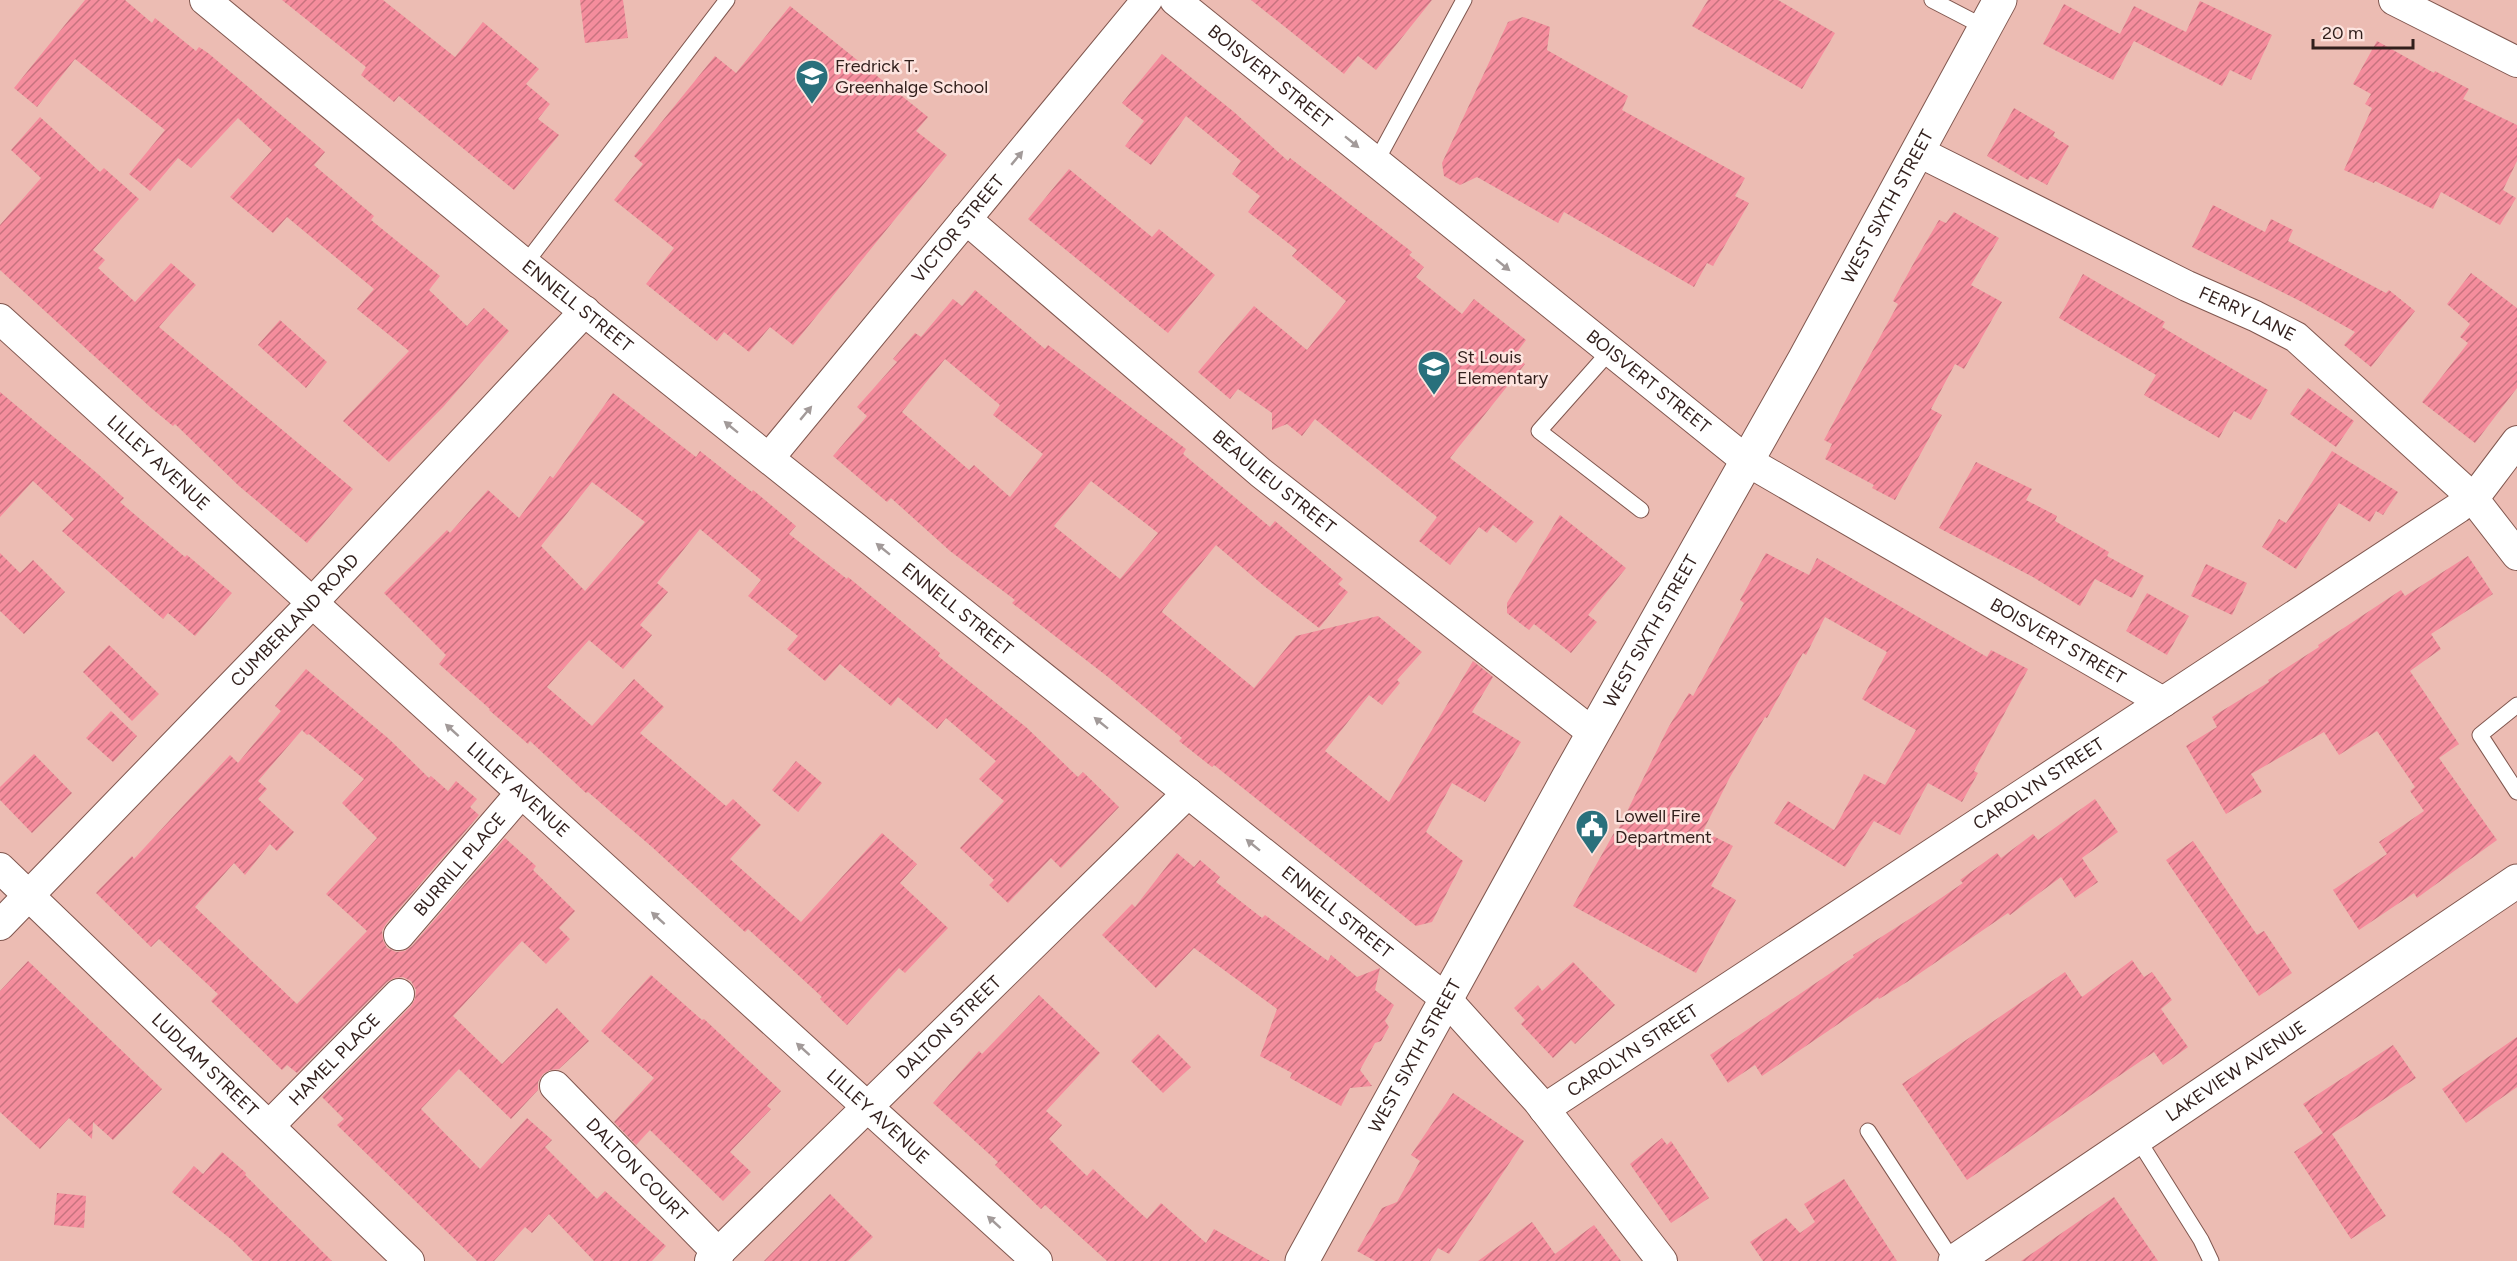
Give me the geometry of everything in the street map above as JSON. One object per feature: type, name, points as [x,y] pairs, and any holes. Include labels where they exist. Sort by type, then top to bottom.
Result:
[{"type":"main road","name":"WEST SIXTH STREET","points":[[1302,1261],[1593,733],[1919,152],[1993,14]]},
{"type":"main road","name":"LAKEVIEW AVENUE","points":[[1954,1261],[2517,881]]},
{"type":"street","name":"ENNELL STREET","points":[[205,0],[525,264],[1446,999],[1544,1109],[1662,1261]]},
{"type":"street","name":"VICTOR STREET","points":[[769,458],[1147,0]]},
{"type":"street","name":"BOISVERT STREET","points":[[1175,0],[1747,461],[2163,702]]},
{"type":"street","points":[[2394,0],[2517,62]]},
{"type":"street","name":"FERRY LANE","points":[[1919,152],[2187,286],[2256,316],[2296,337],[2472,497],[2517,555]]},
{"type":"street","name":"BEAULIEU STREET","points":[[966,219],[1261,473],[1593,733]]},
{"type":"street","name":"CUMBERLAND ROAD","points":[[0,925],[312,603],[585,311]]},
{"type":"street","name":"LILLEY AVENUE","points":[[0,319],[1037,1261]]},
{"type":"street","name":"CAROLYN STREET","points":[[1544,1109],[2472,497],[2480,490],[2517,441]]},
{"type":"street","name":"BURRILL PLACE","points":[[399,936],[521,793]]},
{"type":"street","name":"DALTON STREET","points":[[714,1258],[1188,793]]},
{"type":"street","name":"LUDLAM STREET","points":[[0,868],[409,1261]]},
{"type":"street","name":"HAMEL PLACE","points":[[270,1125],[399,994]]},
{"type":"street","name":"DALTON COURT","points":[[555,1086],[714,1258]]},
{"type":"lane","points":[[525,264],[727,0]]},
{"type":"lane","points":[[1376,162],[1464,0]]},
{"type":"lane","points":[[1932,0],[1993,14]]},
{"type":"lane","points":[[1610,351],[1539,431],[1641,510]]},
{"type":"lane","points":[[2517,705],[2480,735],[2517,792]]},
{"type":"lane","points":[[1868,1131],[1954,1261]]},
{"type":"lane","points":[[2137,1138],[2201,1240],[2211,1261]]},
{"type":"building","points":[[85,0],[125,0],[152,23],[155,18],[196,51],[199,47],[208,53],[325,152],[314,165],[374,216],[371,220],[440,276],[429,290],[467,326],[484,308],[509,331],[444,406],[389,462],[343,421],[409,351],[357,309],[374,289],[287,217],[273,233],[230,197],[272,150],[238,118],[191,168],[178,158],[150,191],[129,174],[165,130],[75,59],[37,107],[14,88]]},
{"type":"building","points":[[282,0],[383,0],[455,57],[483,22],[539,69],[526,84],[550,104],[538,119],[559,135],[514,190],[399,96],[394,102],[361,75],[366,67]]},
{"type":"building","points":[[580,0],[623,0],[628,38],[585,43]]},
{"type":"building","points":[[1251,0],[1432,0],[1376,70],[1358,56],[1344,74]]},
{"type":"building","points":[[1708,0],[1778,0],[1835,33],[1802,89],[1692,26]]},
{"type":"building","points":[[2200,1],[2272,35],[2251,80],[2230,70],[2222,86],[2134,41],[2113,80],[2043,44],[2064,4],[2120,34],[2134,6],[2186,32]]},
{"type":"building","points":[[790,6],[928,117],[916,131],[947,155],[793,345],[770,327],[749,352],[724,332],[717,341],[646,284],[674,248],[614,200],[643,164],[634,156],[715,56],[736,73]]},
{"type":"building","points":[[1523,17],[1550,27],[1547,50],[1628,96],[1622,110],[1745,178],[1735,196],[1749,203],[1713,266],[1707,263],[1694,287],[1564,212],[1558,223],[1477,177],[1460,185],[1444,176],[1442,163],[1508,22]]},
{"type":"building","points":[[2377,41],[2434,73],[2435,71],[2469,89],[2463,99],[2517,125],[2517,161],[2503,190],[2516,198],[2500,225],[2441,192],[2433,209],[2375,181],[2374,183],[2344,170],[2372,108],[2365,104],[2371,94],[2353,84]]},
{"type":"building","points":[[1162,54],[1234,112],[1288,161],[1290,158],[1412,252],[1409,255],[1424,267],[1416,277],[1462,314],[1474,299],[1526,340],[1514,356],[1525,364],[1450,458],[1534,522],[1516,543],[1493,525],[1487,533],[1479,527],[1450,565],[1419,541],[1437,517],[1315,419],[1302,436],[1287,424],[1272,430],[1272,413],[1238,389],[1230,399],[1198,372],[1254,306],[1307,350],[1346,301],[1292,256],[1297,250],[1248,212],[1260,196],[1232,174],[1241,161],[1186,116],[1151,165],[1125,146],[1144,121],[1122,103]]},
{"type":"building","points":[[2014,108],[2055,132],[2053,136],[2069,146],[2047,185],[2030,176],[2028,180],[1987,156]]},
{"type":"building","points":[[40,117],[100,172],[104,168],[139,199],[93,250],[105,260],[98,268],[135,302],[171,263],[196,285],[159,327],[353,489],[307,543],[239,486],[175,424],[173,426],[150,407],[0,270],[0,225],[41,178],[11,150]]},
{"type":"building","points":[[1069,169],[1152,237],[1159,229],[1215,275],[1168,333],[1028,219]]},
{"type":"building","points":[[2213,205],[2265,232],[2271,219],[2293,230],[2288,241],[2386,293],[2389,290],[2415,311],[2371,367],[2344,345],[2355,332],[2300,301],[2192,247]]},
{"type":"building","points":[[1954,212],[1999,238],[1971,285],[2002,302],[1964,369],[1955,364],[1931,409],[1942,415],[1895,500],[1872,488],[1874,485],[1825,459],[1832,444],[1824,440],[1898,304],[1893,301],[1916,259],[1939,220],[1946,223]]},
{"type":"building","points":[[2471,273],[2517,308],[2517,388],[2475,443],[2422,402],[2468,343],[2460,337],[2470,324],[2447,304]]},
{"type":"building","points":[[2083,274],[2165,322],[2162,327],[2268,390],[2251,420],[2234,411],[2219,438],[2144,395],[2156,375],[2059,318]]},
{"type":"building","points":[[975,290],[1045,349],[1048,345],[1186,449],[1183,454],[1270,527],[1275,521],[1343,579],[1338,584],[1348,592],[1319,628],[1264,586],[1216,545],[1162,612],[1254,688],[1296,636],[1378,616],[1422,652],[1397,680],[1400,683],[1382,705],[1369,695],[1325,751],[1389,802],[1473,661],[1493,677],[1472,712],[1521,742],[1485,802],[1452,783],[1426,832],[1463,861],[1432,922],[1416,926],[1214,765],[1212,767],[1179,741],[1182,738],[1012,603],[1015,600],[950,551],[891,498],[887,502],[833,456],[867,416],[857,407],[897,362],[893,359],[915,333],[921,337],[953,299],[962,306]],"holes":[[[945,359],[1000,405],[993,415],[1043,454],[1010,497],[974,465],[969,470],[902,412]],[[1091,481],[1158,533],[1120,579],[1054,526]]]},
{"type":"building","points":[[280,320],[327,362],[306,388],[258,345]]},
{"type":"building","points":[[2308,388],[2354,421],[2336,447],[2290,414]]},
{"type":"building","points":[[0,392],[98,474],[124,498],[120,502],[232,593],[195,636],[168,613],[163,619],[62,531],[74,519],[33,481],[0,517]]},
{"type":"building","points":[[613,393],[696,457],[700,451],[752,492],[753,490],[796,526],[789,534],[847,579],[848,577],[940,653],[938,656],[1027,728],[1078,777],[1083,772],[1119,807],[1061,868],[1051,858],[1008,903],[989,885],[994,880],[960,848],[1004,801],[979,779],[996,761],[946,718],[937,729],[898,697],[891,706],[840,664],[825,681],[787,649],[798,636],[748,596],[761,580],[700,529],[657,583],[668,592],[640,625],[652,635],[623,669],[589,640],[547,687],[592,726],[634,679],[664,707],[640,733],[726,806],[733,799],[761,825],[730,859],[801,922],[882,833],[917,864],[900,883],[948,928],[905,973],[899,968],[847,1025],[820,999],[822,997],[748,929],[745,932],[652,847],[588,792],[586,793],[530,741],[528,744],[439,664],[446,655],[384,593],[447,530],[450,533],[488,490],[519,518],[550,476],[553,478]],"holes":[[[592,482],[645,522],[585,591],[541,546]]]},
{"type":"building","points":[[2332,451],[2398,492],[2383,515],[2376,511],[2370,522],[2339,503],[2296,569],[2262,547],[2279,519],[2286,523]]},
{"type":"building","points":[[1976,462],[2032,489],[2026,500],[2057,516],[2055,521],[2109,552],[2107,556],[2144,576],[2132,598],[2095,579],[2080,606],[2031,576],[1939,528]]},
{"type":"building","points":[[1560,515],[1626,568],[1588,615],[1597,622],[1571,653],[1534,624],[1529,630],[1507,613],[1507,603]]},
{"type":"building","points":[[0,553],[20,573],[33,560],[65,592],[24,634],[0,611]]},
{"type":"building","points":[[1766,553],[1809,575],[1817,558],[1987,657],[1991,650],[2028,669],[1974,771],[1978,773],[1962,802],[1928,783],[1900,835],[1874,821],[1845,867],[1774,823],[1788,801],[1834,830],[1864,774],[1885,785],[1916,730],[1862,699],[1887,652],[1825,617],[1806,655],[1803,653],[1767,718],[1765,717],[1730,777],[1703,831],[1733,846],[1711,886],[1736,900],[1696,973],[1573,906],[1614,833],[1616,834],[1668,728],[1689,693],[1693,696],[1744,603],[1740,600]]},
{"type":"building","points":[[2468,556],[2493,594],[2431,634],[2441,649],[2410,671],[2459,744],[2439,758],[2497,840],[2417,898],[2414,893],[2359,930],[2333,890],[2387,854],[2379,842],[2424,811],[2410,791],[2415,787],[2377,731],[2339,755],[2324,732],[2251,774],[2262,792],[2226,814],[2186,746],[2217,727],[2212,717],[2269,682],[2268,680],[2319,647],[2318,645],[2401,590],[2405,596]]},
{"type":"building","points":[[2206,564],[2247,583],[2232,615],[2191,596]]},
{"type":"building","points":[[2147,593],[2189,616],[2167,655],[2126,631]]},
{"type":"building","points":[[109,645],[159,694],[132,721],[83,672]]},
{"type":"building","points":[[306,669],[389,739],[429,778],[431,776],[448,791],[456,781],[477,799],[470,807],[479,815],[386,924],[382,931],[387,948],[396,952],[405,951],[412,946],[505,838],[536,866],[533,870],[575,911],[559,928],[570,939],[546,964],[522,941],[453,1016],[502,1064],[557,1008],[589,1041],[559,1069],[543,1074],[538,1082],[538,1090],[511,1119],[459,1069],[421,1109],[480,1169],[527,1118],[552,1140],[545,1147],[597,1199],[605,1191],[666,1246],[652,1261],[594,1261],[549,1214],[532,1233],[525,1227],[494,1261],[477,1261],[337,1125],[344,1119],[322,1097],[411,1006],[416,990],[411,981],[403,977],[387,982],[297,1073],[287,1065],[282,1070],[211,1001],[218,994],[159,939],[151,947],[96,893],[132,856],[134,859],[230,755],[238,763],[281,711],[275,706]],"holes":[[[302,730],[307,735],[309,734],[364,779],[342,803],[377,838],[326,894],[367,931],[297,1004],[195,907],[234,863],[245,875],[270,844],[277,851],[294,832],[258,799],[267,789],[258,781]]]},
{"type":"building","points":[[111,711],[137,736],[113,762],[86,738]]},
{"type":"building","points":[[34,754],[72,793],[32,833],[0,800],[0,787]]},
{"type":"building","points":[[796,761],[822,783],[798,812],[772,790]]},
{"type":"building","points":[[2095,799],[2118,832],[2082,858],[2098,882],[2075,898],[2061,877],[2010,915],[2008,913],[1907,982],[1879,999],[1878,997],[1762,1076],[1755,1065],[1728,1083],[1710,1055],[1854,957],[1853,955],[1963,883],[1960,880],[1997,853],[2001,858],[2033,834],[2038,840]]},
{"type":"building","points":[[2193,841],[2257,935],[2264,931],[2292,973],[2259,996],[2166,860]]},
{"type":"building","points":[[1177,853],[1194,867],[1200,860],[1220,877],[1216,882],[1262,918],[1265,915],[1328,961],[1331,955],[1357,977],[1380,968],[1375,990],[1394,1005],[1385,1021],[1389,1027],[1381,1041],[1375,1043],[1360,1070],[1372,1086],[1350,1088],[1341,1106],[1290,1078],[1292,1073],[1260,1056],[1277,1009],[1194,948],[1156,988],[1102,935],[1132,904],[1135,907]]},
{"type":"building","points":[[2132,960],[2144,977],[2152,972],[2172,1000],[2161,1009],[2188,1047],[2163,1065],[2154,1052],[1967,1180],[1902,1084],[2065,972],[2082,997]]},
{"type":"building","points":[[28,961],[162,1089],[113,1140],[93,1122],[92,1139],[69,1118],[40,1149],[0,1112],[0,991]]},
{"type":"building","points":[[1573,962],[1615,1005],[1575,1044],[1571,1040],[1553,1058],[1521,1024],[1525,1020],[1514,1008],[1538,985],[1542,991]]},
{"type":"building","points":[[651,975],[702,1020],[704,1019],[781,1091],[767,1106],[771,1109],[730,1152],[751,1172],[723,1201],[650,1130],[636,1145],[614,1122],[654,1078],[601,1031]]},
{"type":"building","points":[[1039,995],[1100,1053],[1046,1111],[1062,1125],[1049,1139],[1087,1176],[1093,1169],[1147,1219],[1161,1203],[1206,1243],[1214,1229],[1270,1261],[1107,1261],[1045,1205],[1041,1209],[995,1165],[998,1162],[933,1103],[979,1051],[982,1054]]},
{"type":"building","points":[[1158,1034],[1191,1067],[1163,1093],[1131,1061]]},
{"type":"building","points":[[2517,1037],[2517,1087],[2466,1123],[2442,1089]]},
{"type":"building","points":[[2393,1045],[2416,1078],[2332,1134],[2386,1216],[2351,1239],[2294,1152],[2323,1133],[2303,1104]]},
{"type":"building","points":[[1453,1093],[1524,1141],[1449,1254],[1438,1248],[1430,1261],[1375,1261],[1357,1251],[1382,1208],[1397,1202],[1420,1161],[1411,1155]]},
{"type":"building","points":[[1662,1138],[1667,1145],[1671,1141],[1709,1198],[1671,1223],[1630,1164]]},
{"type":"building","points":[[222,1152],[246,1173],[245,1175],[332,1261],[253,1261],[232,1240],[172,1192],[194,1166],[203,1174]]},
{"type":"building","points":[[1844,1179],[1897,1261],[1763,1261],[1750,1242],[1786,1218],[1800,1233],[1815,1222],[1804,1204]]},
{"type":"building","points":[[57,1193],[86,1196],[84,1228],[54,1225]]},
{"type":"building","points":[[830,1194],[873,1237],[848,1261],[764,1261]]},
{"type":"building","points":[[2114,1197],[2158,1261],[2021,1261]]},
{"type":"building","points":[[1532,1222],[1555,1254],[1594,1225],[1621,1261],[1478,1261]]},
{"type":"place","name":"Fredrick T. Greenhalge School","points":[[812,105]]},
{"type":"place","name":"St Louis Elementary","points":[[1434,396]]},
{"type":"place","name":"Lowell Fire Department","points":[[1592,855]]}]
